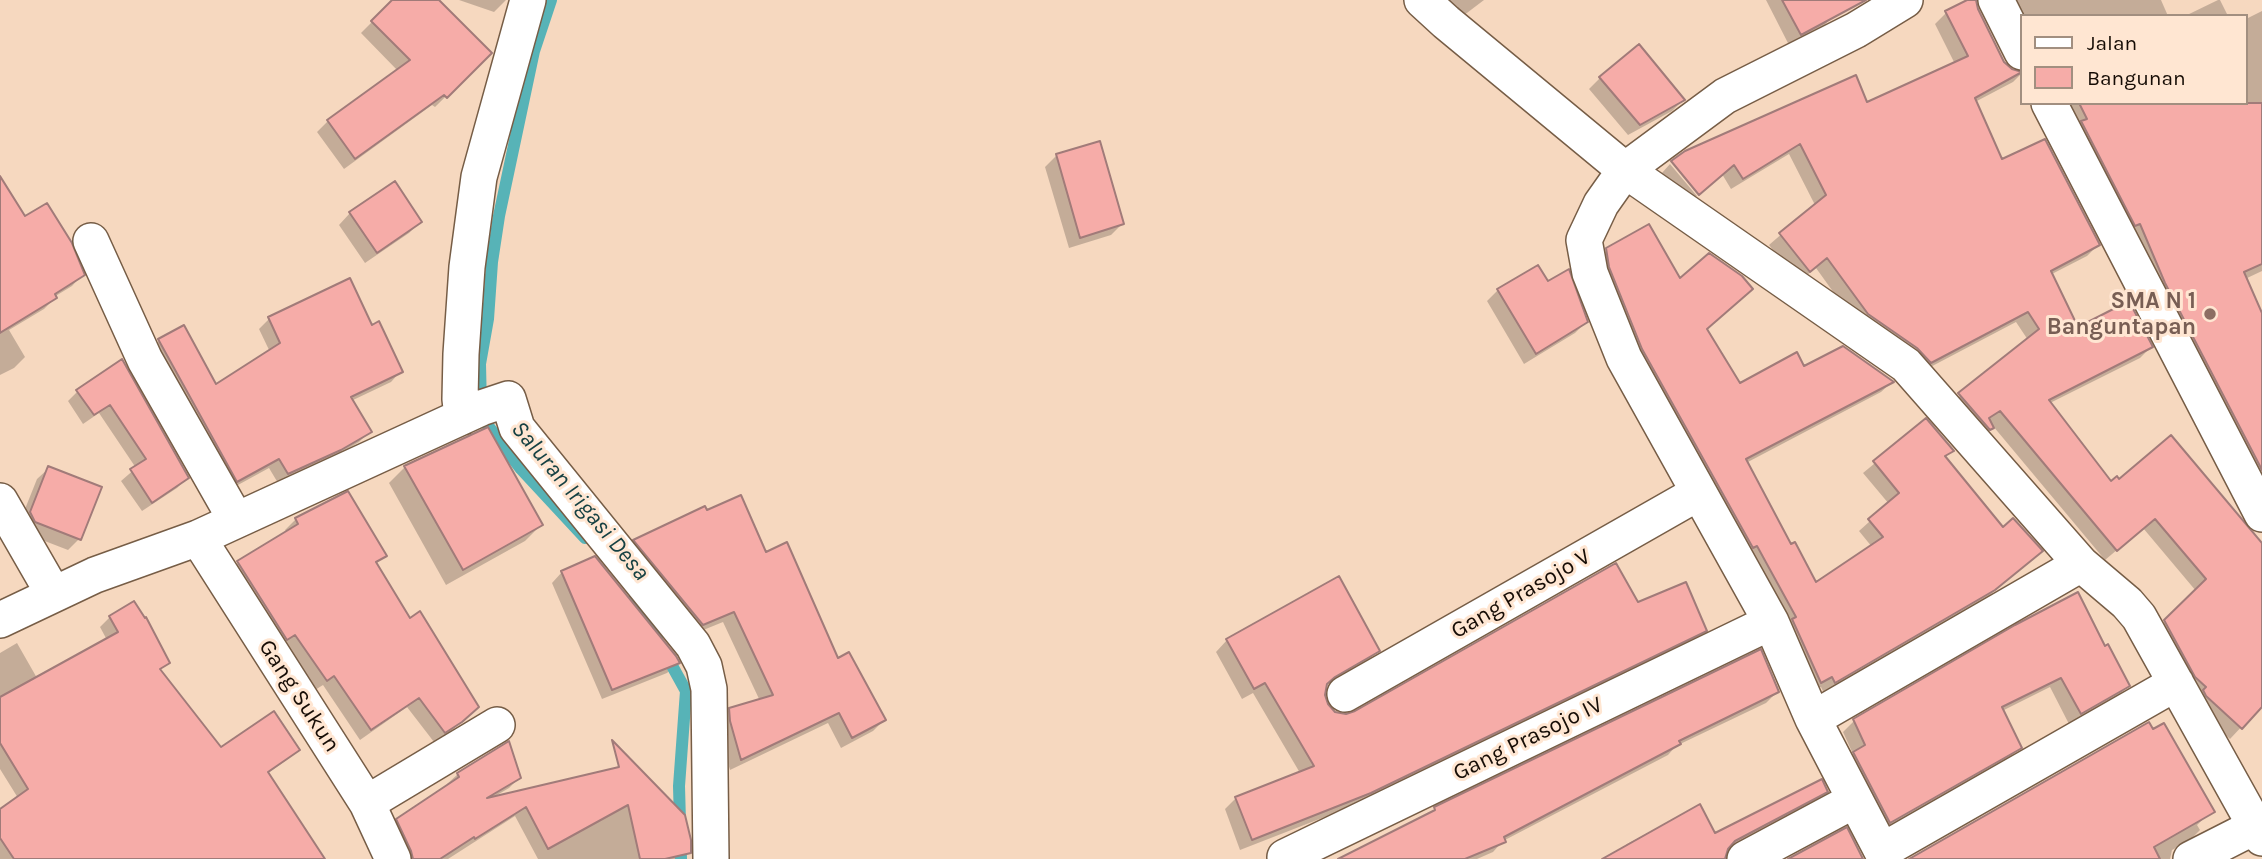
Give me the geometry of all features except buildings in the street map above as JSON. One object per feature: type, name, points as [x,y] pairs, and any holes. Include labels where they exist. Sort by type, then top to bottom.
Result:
[{"type":"street","points":[[475,411],[461,354],[467,267],[479,177],[528,0]]},
{"type":"street","points":[[1422,0],[1625,170],[1906,365],[2081,564],[2127,603],[2139,617],[2259,832],[2191,859]]},
{"type":"street","points":[[1905,0],[1856,30],[1725,96],[1625,170],[1601,204],[1584,240],[1590,273],[1624,358],[1771,622],[1813,719],[1884,855],[2176,683]]},
{"type":"street","points":[[1996,0],[2021,50]]},
{"type":"street","points":[[2050,105],[2262,514]]},
{"type":"street","points":[[91,242],[145,360],[236,520]]},
{"type":"street","points":[[0,620],[94,575],[198,538],[475,411],[508,399],[517,428],[692,645],[704,666],[709,689],[711,859]]},
{"type":"street","name":"Gang Prasojo V","points":[[1345,694],[1698,493]]},
{"type":"street","points":[[0,500],[53,593]]},
{"type":"street","name":"Gang Sukun","points":[[198,538],[367,803],[393,859]]},
{"type":"street","points":[[1813,719],[2081,564]]},
{"type":"street","name":"Gang Prasojo IV","points":[[1285,857],[1771,622]]},
{"type":"street","points":[[367,803],[497,724]]},
{"type":"street","points":[[1745,859],[1855,800]]},
{"type":"waterway","name":"Saluran Irigasi Desa","points":[[551,0],[534,51],[499,216],[488,319],[480,364],[481,408],[482,418],[521,469],[585,538]]},
{"type":"waterway","name":"Saluran Irigasi Desa","points":[[635,597],[657,637]]},
{"type":"waterway","name":"Saluran Irigasi Desa","points":[[665,653],[686,691],[679,786],[681,859]]},
{"type":"place","name":"SMA N 1 Banguntapan","points":[[2210,314]]}]
